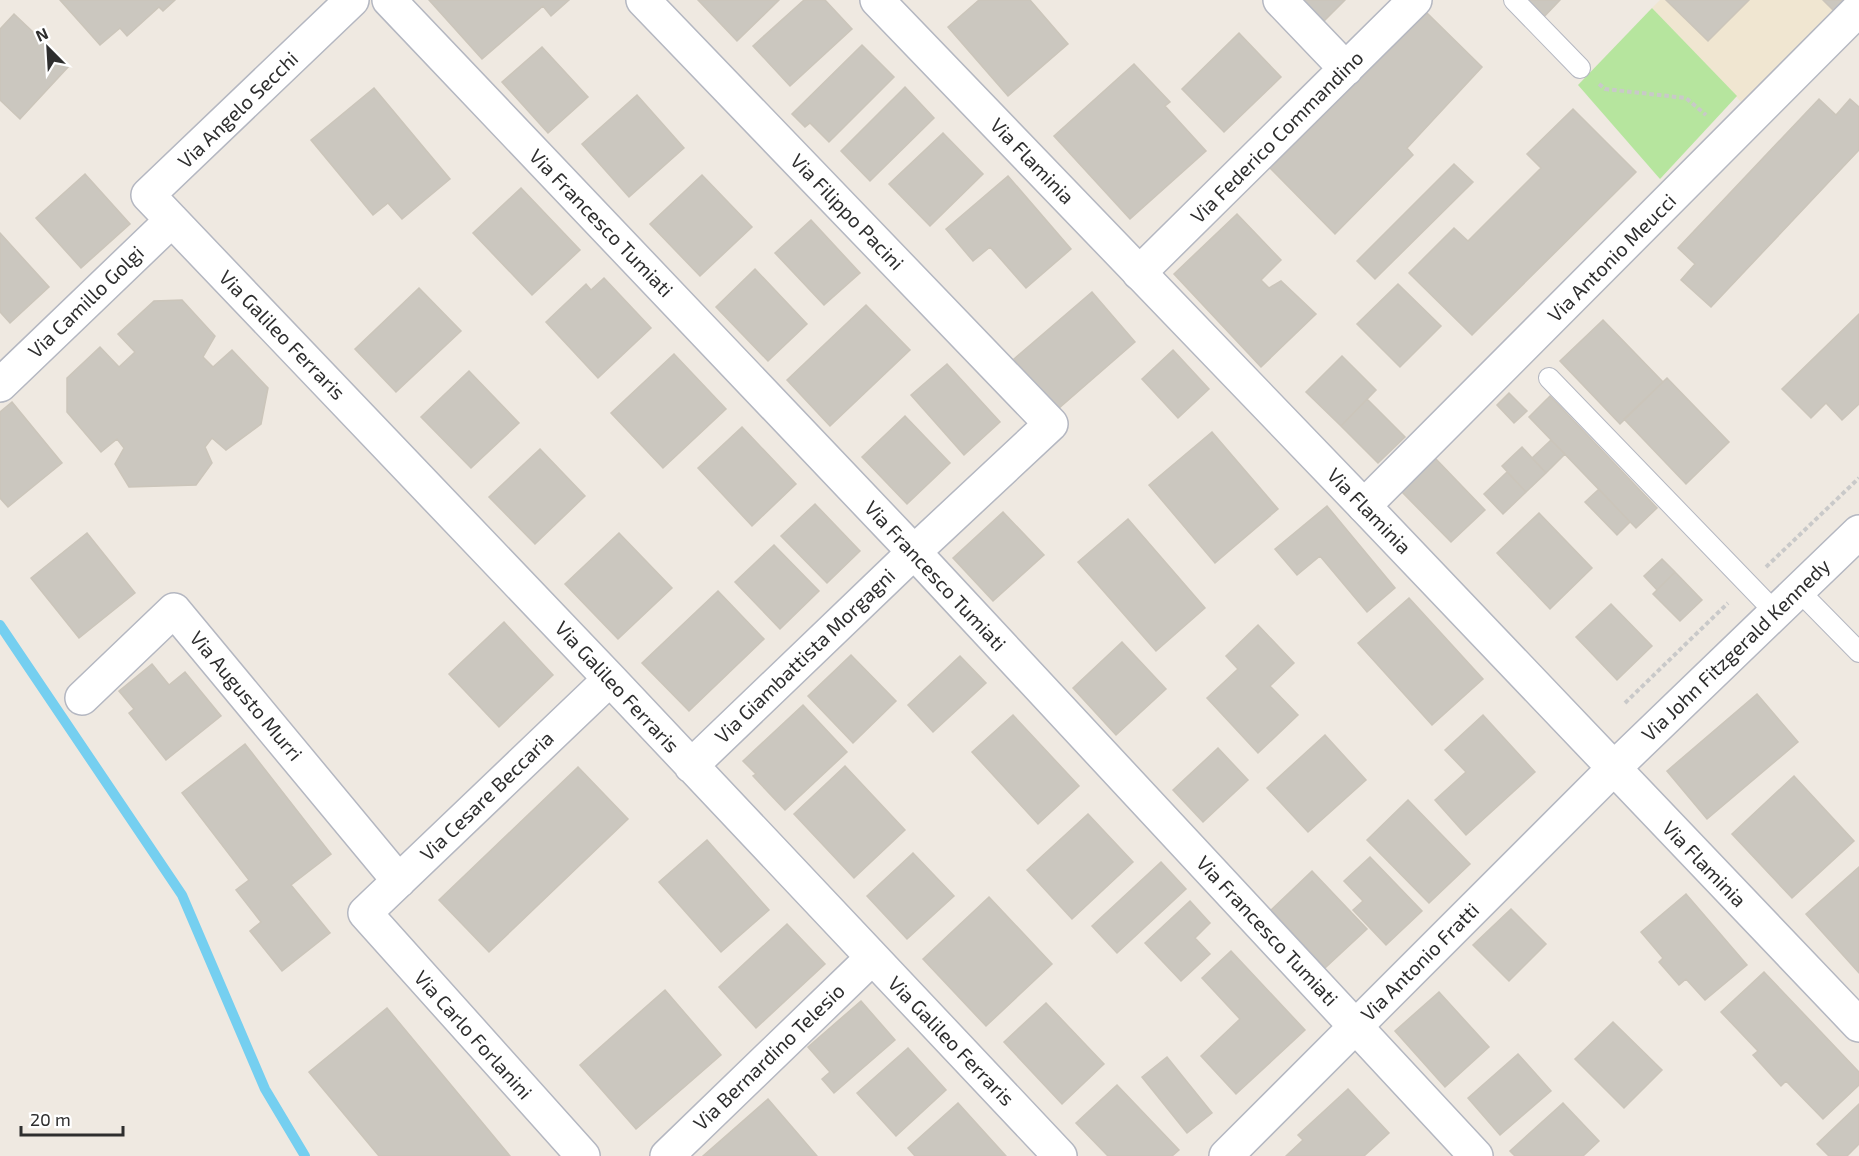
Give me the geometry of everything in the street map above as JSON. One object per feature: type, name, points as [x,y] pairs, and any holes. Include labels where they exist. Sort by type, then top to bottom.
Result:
[{"type":"street","name":"Via Angelo Secchi","points":[[172,220],[148,195],[352,0]]},
{"type":"street","name":"Via Francesco Tumiati","points":[[389,0],[914,552],[1476,1156]]},
{"type":"street","name":"Via Filippo Pacini","points":[[643,0],[1051,424]]},
{"type":"street","name":"Via Flaminia","points":[[877,0],[1859,1025]]},
{"type":"street","points":[[1280,0],[1346,69]]},
{"type":"street","name":"Via Federico Commandino","points":[[1139,273],[1415,0]]},
{"type":"street","name":"Via Antonio Meucci","points":[[1364,506],[1859,9]]},
{"type":"street","name":"Via Camillo Golgi","points":[[0,385],[172,220]]},
{"type":"street","name":"Via Galileo Ferraris","points":[[172,220],[610,679],[1060,1156]]},
{"type":"street","name":"Via Giambattista Morgagni","points":[[691,766],[1051,424]]},
{"type":"street","name":"Via John Fitzgerald Kennedy","points":[[1613,769],[1859,532]]},
{"type":"street","name":"Via Augusto Murri","points":[[82,698],[174,610],[399,881]]},
{"type":"street","name":"Via Cesare Beccaria","points":[[365,914],[610,679]]},
{"type":"street","name":"Via Antonio Fratti","points":[[1226,1156],[1613,769]]},
{"type":"street","name":"Via Carlo Forlanini","points":[[365,914],[583,1156]]},
{"type":"street","name":"Via Bernardino Telesio","points":[[666,1156],[872,958]]},
{"type":"lane","points":[[1514,0],[1580,68]]},
{"type":"lane","points":[[1549,378],[1787,601],[1859,652]]},
{"type":"path","points":[[1605,89],[1686,98],[1732,137]]},
{"type":"shaded area","points":[[1660,0],[1845,0],[1744,105],[1652,8]]},
{"type":"green space","points":[[1652,8],[1737,96],[1660,179],[1578,85]]},
{"type":"building","points":[[60,0],[175,0],[163,11],[159,7],[127,36],[120,28],[100,45]]},
{"type":"building","points":[[429,0],[569,0],[551,16],[543,6],[482,59]]},
{"type":"building","points":[[698,0],[779,0],[737,41]]},
{"type":"building","points":[[804,0],[825,0],[852,29],[790,86],[753,46]]},
{"type":"building","points":[[979,0],[1030,0],[1068,44],[1008,96],[948,27]]},
{"type":"building","points":[[1291,0],[1345,0],[1318,27]]},
{"type":"building","points":[[1521,0],[1560,0],[1541,20]]},
{"type":"building","points":[[1666,0],[1749,0],[1708,41]]},
{"type":"building","points":[[1823,0],[1845,0],[1834,11]]},
{"type":"building","points":[[1427,13],[1482,67],[1407,148],[1413,155],[1335,234],[1270,168]]},
{"type":"building","points":[[14,14],[69,66],[20,119],[0,100],[0,29]]},
{"type":"building","points":[[1239,33],[1281,77],[1224,132],[1182,89]]},
{"type":"building","points":[[862,45],[894,77],[829,142],[810,123],[805,127],[792,114]]},
{"type":"building","points":[[542,47],[588,97],[548,133],[502,82]]},
{"type":"building","points":[[1134,64],[1170,102],[1165,106],[1206,151],[1130,219],[1054,136]]},
{"type":"building","points":[[905,87],[934,118],[870,181],[841,151]]},
{"type":"building","points":[[374,88],[450,179],[402,219],[388,203],[373,215],[311,140]]},
{"type":"building","points":[[637,95],[684,148],[629,197],[582,144]]},
{"type":"building","points":[[1819,99],[1836,115],[1850,99],[1859,107],[1859,150],[1711,307],[1681,280],[1695,264],[1678,248]]},
{"type":"building","points":[[1573,109],[1636,172],[1472,335],[1409,273],[1454,228],[1468,241],[1541,168],[1527,154]]},
{"type":"building","points":[[943,133],[983,174],[930,226],[889,184]]},
{"type":"building","points":[[1454,164],[1473,182],[1375,279],[1357,261]]},
{"type":"building","points":[[85,174],[130,224],[81,268],[36,218]]},
{"type":"building","points":[[702,175],[752,227],[700,276],[650,224]]},
{"type":"building","points":[[1008,176],[1071,249],[1026,288],[990,247],[973,261],[946,229]]},
{"type":"building","points":[[521,188],[580,250],[532,295],[473,233]]},
{"type":"building","points":[[1237,214],[1281,260],[1261,280],[1269,288],[1281,281],[1316,314],[1261,367],[1174,274]]},
{"type":"building","points":[[811,220],[860,273],[824,305],[775,253]]},
{"type":"building","points":[[0,233],[49,287],[10,323],[0,312]]},
{"type":"building","points":[[755,269],[807,324],[768,361],[716,307]]},
{"type":"building","points":[[604,278],[651,328],[598,378],[546,322],[586,284],[591,290]]},
{"type":"building","points":[[1398,284],[1441,326],[1400,367],[1357,324]]},
{"type":"building","points":[[419,288],[461,331],[396,392],[355,349]]},
{"type":"building","points":[[1092,292],[1135,342],[1058,409],[1014,359]]},
{"type":"building","points":[[182,300],[215,336],[203,357],[213,367],[232,350],[268,388],[261,424],[226,450],[212,438],[205,447],[212,463],[196,485],[129,487],[115,464],[124,448],[117,439],[101,452],[67,412],[67,378],[100,347],[119,367],[135,352],[118,334],[154,301]]},
{"type":"building","points":[[866,305],[910,350],[830,426],[787,380]]},
{"type":"building","points":[[1859,314],[1859,404],[1842,420],[1826,403],[1811,418],[1782,389]]},
{"type":"building","points":[[1603,320],[1663,382],[1620,424],[1560,361]]},
{"type":"building","points":[[1173,350],[1209,389],[1178,418],[1142,379]]},
{"type":"building","points":[[674,354],[726,409],[663,468],[611,413]]},
{"type":"building","points":[[1342,356],[1376,390],[1341,426],[1306,392]]},
{"type":"building","points":[[947,364],[1000,422],[964,455],[911,395]]},
{"type":"building","points":[[469,371],[519,423],[471,468],[421,417]]},
{"type":"building","points":[[1667,378],[1729,442],[1686,484],[1624,419]]},
{"type":"building","points":[[1509,393],[1527,411],[1514,423],[1497,405]]},
{"type":"building","points":[[1550,396],[1657,508],[1636,528],[1529,417]]},
{"type":"building","points":[[1367,399],[1405,437],[1378,463],[1341,426]]},
{"type":"building","points":[[12,402],[62,463],[8,507],[0,498],[0,412]]},
{"type":"building","points":[[905,416],[950,463],[907,504],[862,457]]},
{"type":"building","points":[[742,427],[796,484],[752,526],[698,468]]},
{"type":"building","points":[[1212,432],[1278,509],[1215,563],[1149,485]]},
{"type":"building","points":[[1551,440],[1565,454],[1546,473],[1532,458]]},
{"type":"building","points":[[1522,447],[1546,473],[1526,492],[1502,466]]},
{"type":"building","points":[[540,449],[585,496],[535,544],[489,497]]},
{"type":"building","points":[[1435,458],[1485,510],[1451,542],[1401,491]]},
{"type":"building","points":[[1507,472],[1526,492],[1503,514],[1484,494]]},
{"type":"building","points":[[1599,489],[1630,522],[1617,535],[1585,502]]},
{"type":"building","points":[[815,504],[860,551],[827,583],[781,536]]},
{"type":"building","points":[[1327,506],[1395,588],[1367,612],[1320,556],[1297,575],[1275,549]]},
{"type":"building","points":[[1003,512],[1044,555],[993,601],[953,558]]},
{"type":"building","points":[[1539,513],[1592,568],[1550,609],[1497,553]]},
{"type":"building","points":[[1128,519],[1205,608],[1156,651],[1078,562]]},
{"type":"building","points":[[87,533],[135,593],[79,638],[31,578]]},
{"type":"building","points":[[619,533],[672,588],[618,639],[565,584]]},
{"type":"building","points":[[774,545],[819,591],[780,629],[735,582]]},
{"type":"building","points":[[1662,559],[1675,572],[1657,590],[1644,576]]},
{"type":"building","points":[[1675,572],[1702,600],[1680,621],[1653,594]]},
{"type":"building","points":[[718,591],[764,639],[689,711],[642,663]]},
{"type":"building","points":[[1409,598],[1483,679],[1432,725],[1358,643]]},
{"type":"building","points":[[1611,604],[1652,646],[1617,680],[1576,637]]},
{"type":"building","points":[[504,622],[553,675],[499,727],[449,674]]},
{"type":"building","points":[[1258,625],[1294,663],[1270,686],[1298,715],[1258,753],[1207,698],[1238,669],[1226,656]]},
{"type":"building","points":[[1122,642],[1166,689],[1116,735],[1073,688]]},
{"type":"building","points":[[851,655],[896,701],[853,743],[808,696]]},
{"type":"building","points":[[960,656],[986,683],[933,732],[908,705]]},
{"type":"building","points":[[152,664],[169,685],[185,672],[221,716],[166,760],[129,713],[134,709],[119,691]]},
{"type":"building","points":[[1757,694],[1798,742],[1707,819],[1667,771]]},
{"type":"building","points":[[803,705],[847,752],[785,810],[753,776],[756,774],[743,761]]},
{"type":"building","points":[[1013,715],[1079,786],[1038,824],[972,752]]},
{"type":"building","points":[[1483,715],[1535,772],[1466,835],[1435,800],[1466,772],[1445,750]]},
{"type":"building","points":[[1325,735],[1366,780],[1308,832],[1267,788]]},
{"type":"building","points":[[245,744],[331,854],[291,885],[330,933],[282,971],[250,931],[261,922],[236,890],[249,880],[182,793]]},
{"type":"building","points":[[1218,748],[1248,780],[1203,822],[1173,790]]},
{"type":"building","points":[[845,766],[905,830],[854,878],[794,814]]},
{"type":"building","points":[[578,767],[628,819],[489,952],[439,900]]},
{"type":"building","points":[[1794,776],[1854,841],[1792,898],[1732,834]]},
{"type":"building","points":[[1408,800],[1470,864],[1429,903],[1367,840]]},
{"type":"building","points":[[1088,814],[1133,862],[1072,919],[1027,870]]},
{"type":"building","points":[[707,840],[769,910],[721,952],[659,882]]},
{"type":"building","points":[[913,853],[954,896],[907,939],[867,896]]},
{"type":"building","points":[[1370,857],[1422,911],[1386,945],[1353,910],[1363,901],[1344,881]]},
{"type":"building","points":[[1161,862],[1186,889],[1117,953],[1092,926]]},
{"type":"building","points":[[1859,867],[1859,973],[1806,914]]},
{"type":"building","points":[[1312,871],[1367,929],[1325,968],[1271,910]]},
{"type":"building","points":[[1686,894],[1747,965],[1705,1000],[1686,979],[1679,985],[1659,962],[1663,958],[1641,932]]},
{"type":"building","points":[[989,897],[1052,964],[986,1026],[923,959]]},
{"type":"building","points":[[1190,901],[1210,923],[1195,938],[1210,954],[1181,981],[1145,943]]},
{"type":"building","points":[[1511,909],[1546,944],[1509,981],[1473,945]]},
{"type":"building","points":[[787,924],[825,964],[756,1028],[719,987]]},
{"type":"building","points":[[1231,951],[1305,1030],[1236,1094],[1201,1056],[1240,1019],[1202,978]]},
{"type":"building","points":[[1764,972],[1859,1072],[1859,1085],[1823,1119],[1786,1081],[1781,1086],[1753,1055],[1758,1051],[1721,1012]]},
{"type":"building","points":[[665,990],[721,1055],[636,1129],[580,1065]]},
{"type":"building","points":[[1439,992],[1489,1047],[1445,1087],[1395,1031]]},
{"type":"building","points":[[861,1001],[895,1040],[834,1093],[822,1079],[830,1072],[808,1047]]},
{"type":"building","points":[[1046,1003],[1104,1064],[1062,1104],[1004,1042]]},
{"type":"building","points":[[387,1008],[510,1156],[379,1156],[309,1072]]},
{"type":"building","points":[[1613,1022],[1662,1070],[1624,1108],[1575,1059]]},
{"type":"building","points":[[908,1048],[946,1090],[896,1136],[857,1093]]},
{"type":"building","points":[[1518,1054],[1551,1091],[1500,1135],[1468,1098]]},
{"type":"building","points":[[1167,1057],[1212,1113],[1187,1133],[1142,1077]]},
{"type":"building","points":[[1117,1085],[1179,1150],[1172,1156],[1108,1156],[1076,1123]]},
{"type":"building","points":[[1348,1089],[1389,1133],[1364,1156],[1286,1156],[1303,1140],[1298,1135]]},
{"type":"building","points":[[768,1099],[817,1156],[703,1156]]},
{"type":"building","points":[[958,1103],[1006,1156],[915,1156],[908,1148]]},
{"type":"building","points":[[1563,1103],[1599,1141],[1583,1156],[1515,1156],[1510,1151]]},
{"type":"building","points":[[1859,1104],[1859,1144],[1847,1156],[1829,1156],[1817,1144]]},
{"type":"waterway","points":[[0,625],[182,895],[265,1089],[305,1156]]}]
